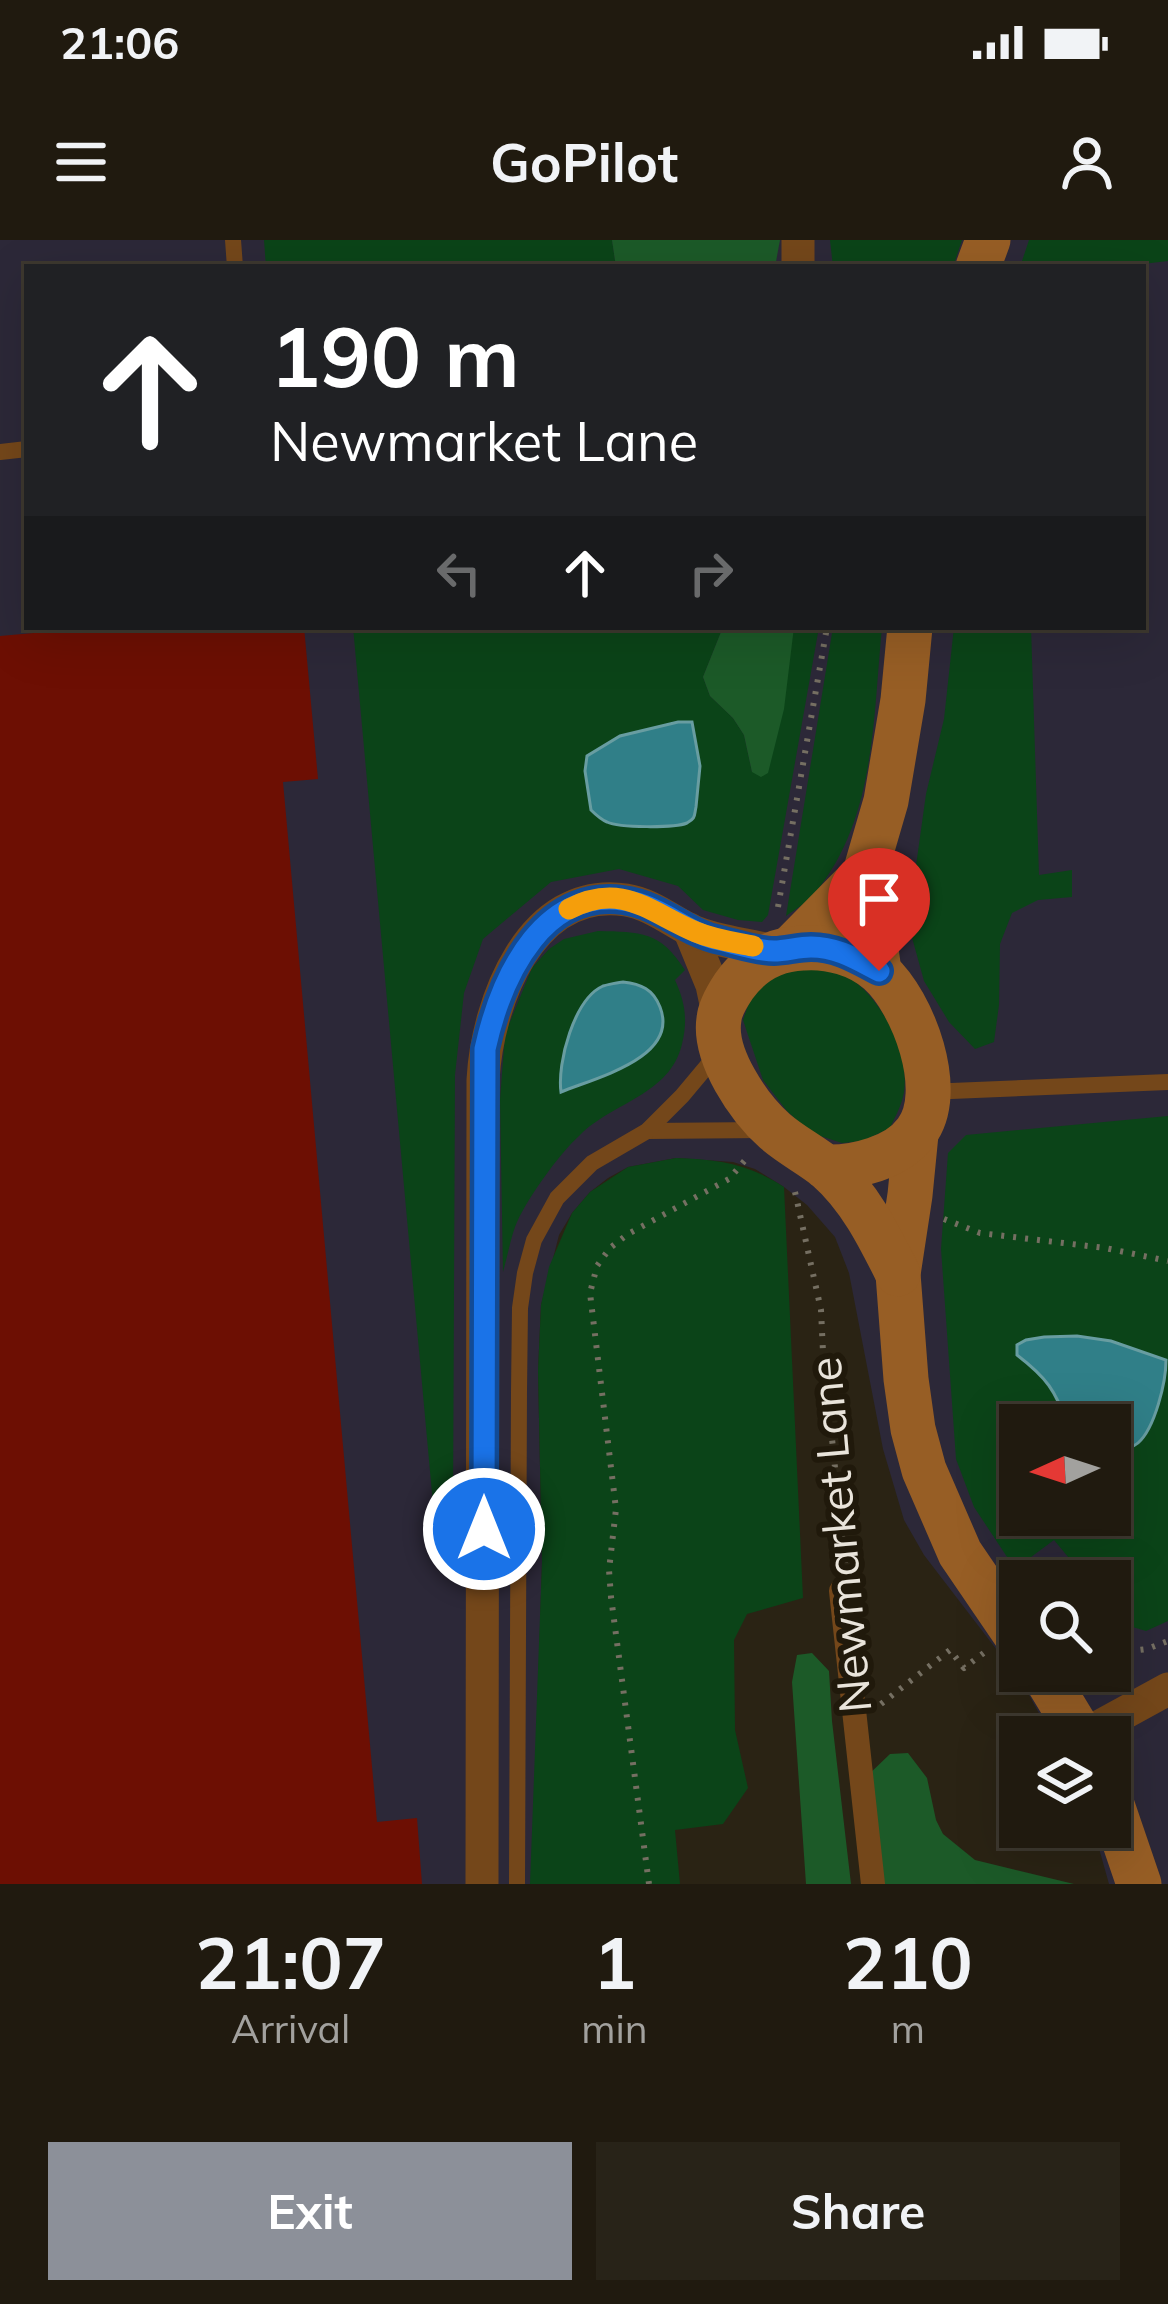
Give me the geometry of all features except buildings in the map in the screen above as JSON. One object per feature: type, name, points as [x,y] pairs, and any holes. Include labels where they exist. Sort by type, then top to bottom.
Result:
[{"type":"main road","name":"Newmarket Lane","points":[[910,630],[886,801],[865,873],[879,971],[904,1005],[927,1067],[898,1274],[909,1404],[924,1470],[999,1628]]},
{"type":"main road","name":"Newmarket Lane","points":[[865,873],[737,982],[721,1033],[738,1088],[754,1111],[759,1144],[862,1208],[898,1274]]},
{"type":"main road","points":[[780,942],[841,951],[879,971]]},
{"type":"main road","points":[[810,1178],[888,1154],[921,1113]]},
{"type":"main road","points":[[1126,1848],[1138,1884]]},
{"type":"street","points":[[482,1884],[485,1049],[491,1021],[511,971],[530,942],[562,913],[585,901],[623,900],[658,910],[713,939],[780,942]]},
{"type":"street","points":[[689,929],[712,985],[721,1033]]},
{"type":"street","name":"Newmarket Lane","points":[[841,1591],[873,1884]]},
{"type":"street","points":[[1120,1716],[1168,1689]]},
{"type":"lane","points":[[517,1884],[520,1308],[525,1274],[534,1240],[557,1198],[592,1163],[647,1131],[682,1096],[721,1033]]},
{"type":"lane","points":[[921,1113],[1168,1082]]},
{"type":"lane","points":[[647,1131],[759,1144]]},
{"type":"path","points":[[780,942],[827,630]]},
{"type":"path","points":[[650,1884],[611,1597],[616,1509],[590,1293],[597,1266],[610,1248],[729,1179],[759,1144]]},
{"type":"path","name":"Newmarket Lane","points":[[810,1178],[846,1575],[841,1591]]},
{"type":"path","points":[[943,1219],[980,1233],[1168,1261]]},
{"type":"path","points":[[1131,1651],[1168,1640]]},
{"type":"path","points":[[855,1725],[950,1650],[964,1668],[999,1648]]},
{"type":"shaded area","points":[[0,240],[1168,240],[1168,1884],[1109,1884],[1099,1848],[1131,1848],[1131,1716],[1041,1716],[1027,1692],[1131,1692],[1131,1560],[999,1560],[999,1653],[924,1555],[904,1520],[883,1449],[849,1273],[835,1237],[807,1205],[755,1169],[733,1162],[676,1158],[628,1167],[590,1192],[559,1235],[541,1305],[542,1562],[532,1884],[0,1884]]},
{"type":"green space","points":[[264,240],[612,240],[616,264],[266,264]]},
{"type":"green space","points":[[612,240],[780,240],[776,264],[616,264]]},
{"type":"green space","points":[[830,240],[962,240],[954,264],[833,264]]},
{"type":"green space","points":[[1029,240],[1168,240],[1168,261],[1021,264]]},
{"type":"green space","points":[[353,630],[722,630],[703,677],[710,696],[744,735],[752,772],[793,630],[818,630],[768,915],[762,922],[703,910],[678,886],[619,869],[551,882],[483,939],[464,993],[455,1075],[453,1507],[433,1504]]},
{"type":"green space","points":[[722,630],[794,630],[784,709],[768,773],[761,777],[752,772],[744,735],[710,696],[703,677]]},
{"type":"green space","points":[[833,630],[882,630],[868,766],[850,833],[812,896],[786,916]]},
{"type":"green space","points":[[954,630],[1031,630],[1039,875],[1072,870],[1072,897],[1038,900],[1012,913],[1000,944],[994,1042],[975,1049],[949,1022],[924,981],[908,923],[926,794],[944,719]]},
{"type":"green space","points":[[598,931],[648,936],[676,957],[685,970],[675,980],[684,1011],[682,1044],[666,1075],[593,1124],[553,1166],[520,1216],[503,1272],[500,1100],[505,1034],[532,968],[549,949],[564,939]]},
{"type":"green space","points":[[806,957],[861,987],[891,1028],[903,1060],[904,1092],[890,1128],[863,1141],[842,1143],[811,1133],[787,1111],[763,1080],[743,1020],[751,997],[780,960]]},
{"type":"green space","points":[[1168,1116],[1168,1621],[1146,1631],[1131,1626],[1131,1560],[1071,1560],[1054,1540],[1027,1560],[1009,1560],[974,1507],[956,1459],[941,1249],[948,1153],[966,1135]]},
{"type":"green space","points":[[676,1158],[732,1164],[784,1187],[803,1598],[747,1614],[734,1640],[735,1730],[748,1788],[723,1824],[675,1830],[680,1884],[530,1884],[542,1562],[541,1305],[549,1267],[572,1213],[590,1192],[628,1167]]},
{"type":"green space","points":[[812,1653],[829,1671],[851,1884],[806,1884],[792,1682],[797,1655]]},
{"type":"green space","points":[[908,1753],[927,1778],[943,1834],[975,1860],[1074,1884],[880,1884],[865,1778],[890,1754]]},
{"type":"water","points":[[692,722],[700,766],[692,820],[671,826],[623,825],[605,821],[591,810],[587,756],[620,736]]},
{"type":"water","points":[[623,982],[654,996],[663,1025],[658,1040],[630,1063],[561,1092],[565,1049],[576,1018],[593,993]]},
{"type":"water","points":[[1044,1337],[1111,1341],[1166,1360],[1154,1416],[1135,1445],[1131,1447],[1131,1404],[1059,1404],[1049,1386],[1017,1355],[1017,1345]]},
{"type":"slow traffic","points":[[569,909],[585,901],[623,900],[658,910],[713,939],[753,946]]},
{"type":"route","points":[[484,1529],[485,1049],[499,998],[530,942],[562,913],[604,898],[658,910],[713,939],[773,951],[814,947],[841,951],[879,971]]}]
